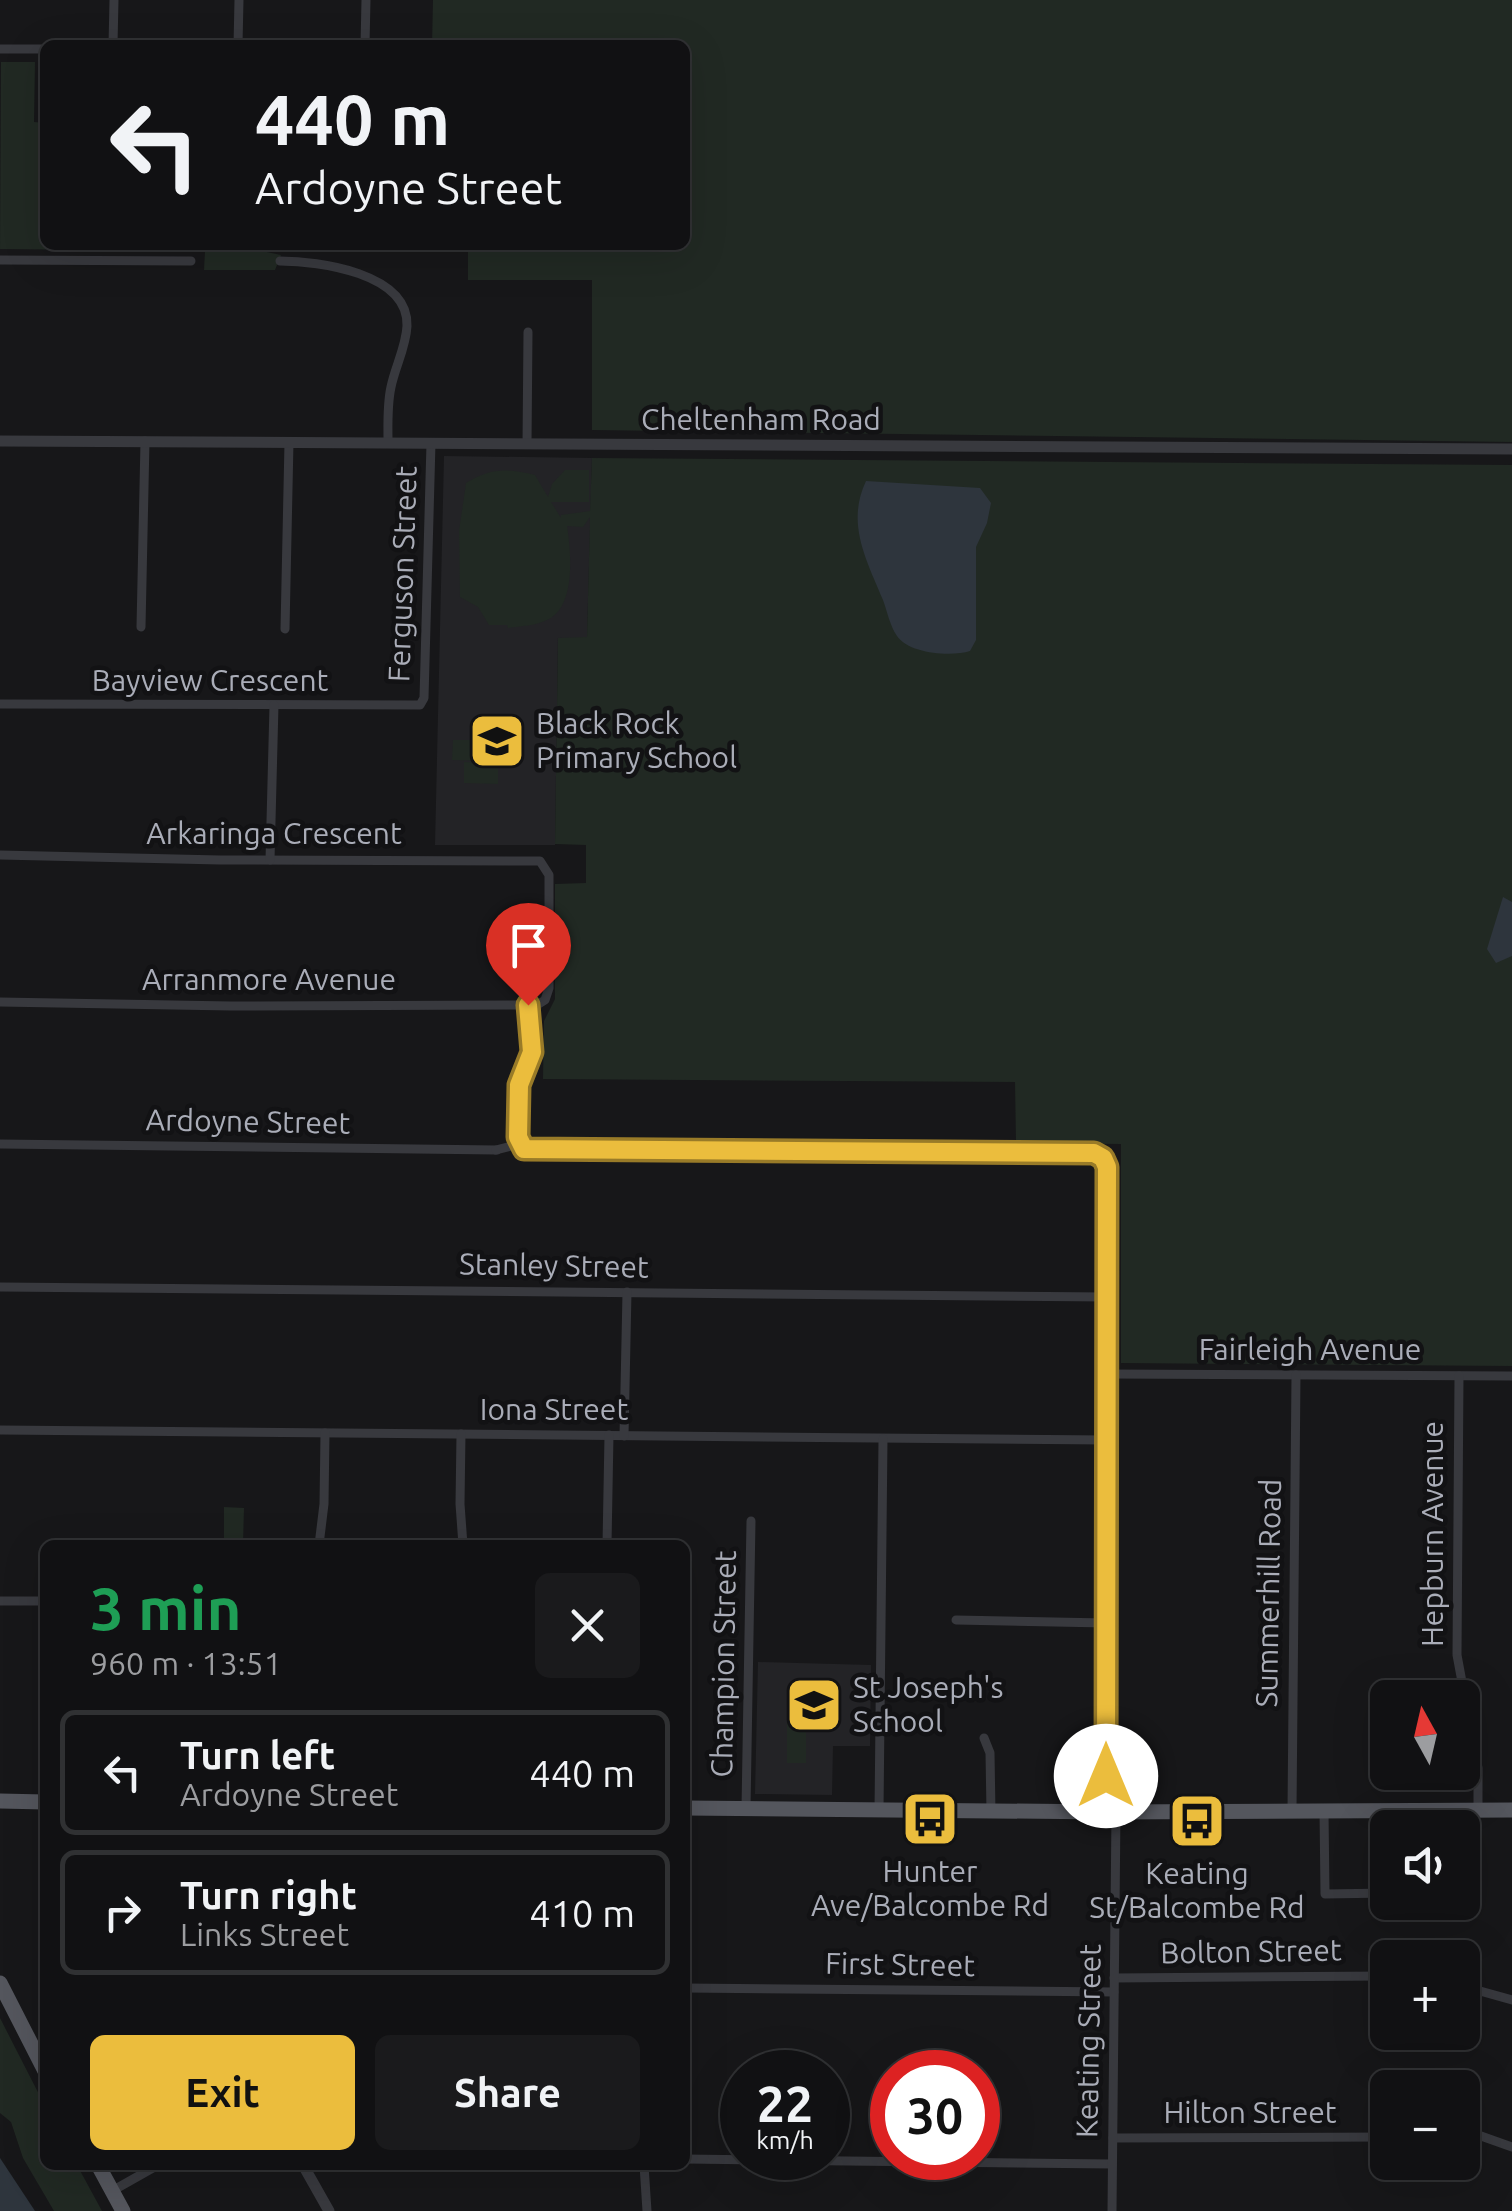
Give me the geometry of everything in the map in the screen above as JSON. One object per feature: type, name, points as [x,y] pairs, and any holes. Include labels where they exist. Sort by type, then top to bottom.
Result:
[{"type":"main road","points":[[0,1802],[40,1802]]},
{"type":"main road","points":[[690,1808],[1370,1811]]},
{"type":"main road","points":[[1480,1810],[1512,1810]]},
{"type":"main road","points":[[0,1983],[40,2061]]},
{"type":"main road","points":[[101,2170],[123,2211]]},
{"type":"street","points":[[113,40],[114,0]]},
{"type":"street","points":[[238,40],[239,0]]},
{"type":"street","points":[[364,40],[366,0]]},
{"type":"street","points":[[0,49],[40,50]]},
{"type":"street","points":[[0,260],[192,261]]},
{"type":"street","points":[[280,261],[319,262],[378,282],[400,302],[407,324],[390,388],[388,442]]},
{"type":"street","points":[[527,444],[528,332]]},
{"type":"street","name":"Cheltenham Road","points":[[4,440],[1512,449]]},
{"type":"street","points":[[142,627],[145,440]]},
{"type":"street","points":[[284,629],[289,442]]},
{"type":"street","name":"Ferguson Street","points":[[420,705],[424,699],[431,443]]},
{"type":"street","name":"Bayview Crescent","points":[[0,704],[420,705]]},
{"type":"street","points":[[270,860],[274,706]]},
{"type":"street","name":"Arkaringa Crescent","points":[[0,855],[536,860],[546,865],[550,874],[548,988],[545,1000],[532,1005]]},
{"type":"street","name":"Arranmore Avenue","points":[[0,1002],[532,1005]]},
{"type":"street","points":[[521,1146],[519,1085],[532,1052],[532,1005]]},
{"type":"street","name":"Ardoyne Street","points":[[0,1144],[508,1152],[521,1146],[1094,1153],[1103,1158]]},
{"type":"street","name":"Keating Street","points":[[1103,1158],[1107,1167],[1106,1776],[1114,1978],[1112,2211]]},
{"type":"street","name":"Stanley Street","points":[[0,1286],[1106,1297]]},
{"type":"street","points":[[624,1436],[627,1292]]},
{"type":"street","name":"Fairleigh Avenue","points":[[1107,1374],[1512,1376]]},
{"type":"street","name":"Summerhill Road","points":[[1292,1812],[1296,1375]]},
{"type":"street","name":"Hepburn Avenue","points":[[1459,1376],[1457,1655],[1478,1768],[1478,1810]]},
{"type":"street","name":"Iona Street","points":[[0,1430],[1107,1440]]},
{"type":"street","points":[[320,1540],[325,1432]]},
{"type":"street","points":[[461,1434],[464,1540]]},
{"type":"street","points":[[608,1540],[610,1435]]},
{"type":"street","points":[[879,1810],[883,1439]]},
{"type":"street","name":"Champion Street","points":[[746,1808],[751,1522]]},
{"type":"street","points":[[0,1601],[40,1601]]},
{"type":"street","points":[[956,1620],[1106,1623]]},
{"type":"street","points":[[984,1738],[990,1753],[990,1812]]},
{"type":"street","points":[[1324,1812],[1325,1894],[1370,1894]]},
{"type":"street","name":"Bolton Street","points":[[1114,1978],[1370,1976]]},
{"type":"street","name":"First Street","points":[[690,1988],[1114,1992]]},
{"type":"street","points":[[1480,1991],[1512,2000]]},
{"type":"street","points":[[1480,2136],[1512,2147]]},
{"type":"street","name":"Hilton Street","points":[[1112,2138],[1370,2137]]},
{"type":"street","points":[[690,2160],[1112,2164]]},
{"type":"street","points":[[112,2191],[149,2170]]},
{"type":"street","points":[[306,2170],[328,2211]]},
{"type":"street","points":[[647,2170],[647,2211]]},
{"type":"shaded area","points":[[433,0],[1512,0],[1512,442],[592,430],[592,280],[468,280],[468,252],[462,250],[690,250],[690,40],[432,40]]},
{"type":"shaded area","points":[[1,62],[35,62],[34,122],[40,123],[40,249],[0,249]]},
{"type":"shaded area","points":[[102,250],[258,250],[281,255],[275,270],[204,270],[205,251]]},
{"type":"shaded area","name":"Black Rock Primary School","points":[[444,456],[592,458],[587,638],[558,638],[555,845],[435,845]]},
{"type":"shaded area","points":[[592,458],[1512,465],[1512,1366],[1121,1363],[1121,1144],[1016,1143],[1015,1082],[543,1079],[544,1021],[555,999],[555,884],[586,883],[586,845],[555,844],[558,638],[587,637],[590,517],[583,527],[567,526],[570,577],[558,612],[539,623],[508,628],[489,625],[478,607],[460,597],[459,531],[466,483],[499,471],[535,475],[548,497],[552,484],[565,470],[589,470],[589,502],[551,502],[561,518],[590,511]]},
{"type":"shaded area","points":[[866,481],[980,488],[991,503],[976,547],[976,640],[970,651],[942,654],[921,650],[903,642],[895,632],[858,526],[860,496]]},
{"type":"shaded area","points":[[453,740],[495,740],[495,761],[452,760]]},
{"type":"shaded area","points":[[464,762],[498,763],[498,784],[464,783]]},
{"type":"shaded area","points":[[1503,897],[1512,902],[1512,956],[1496,963],[1487,949]]},
{"type":"shaded area","points":[[224,1507],[244,1508],[243,1540],[224,1540]]},
{"type":"shaded area","name":"St Joseph's School","points":[[758,1662],[871,1665],[870,1746],[833,1746],[832,1795],[755,1794]]},
{"type":"shaded area","points":[[787,1720],[806,1720],[806,1763],[787,1763]]},
{"type":"shaded area","points":[[0,2018],[40,2096],[40,2170],[80,2170],[102,2211],[54,2211],[23,2158],[11,2122],[0,2113]]},
{"type":"shaded area","points":[[0,2158],[35,2211],[0,2211]]},
{"type":"place","name":"Black Rock Primary School","points":[[497,741]]},
{"type":"place","name":"St Joseph's School","points":[[814,1705]]},
{"type":"place","name":"Hunter Ave/Balcombe Rd","points":[[930,1819]]},
{"type":"place","name":"Keating St/Balcombe Rd","points":[[1197,1821]]},
{"type":"route","points":[[528,1005],[533,1028],[532,1052],[519,1085],[518,1137],[524,1149],[1094,1153],[1103,1158],[1107,1167],[1106,1776]]}]
